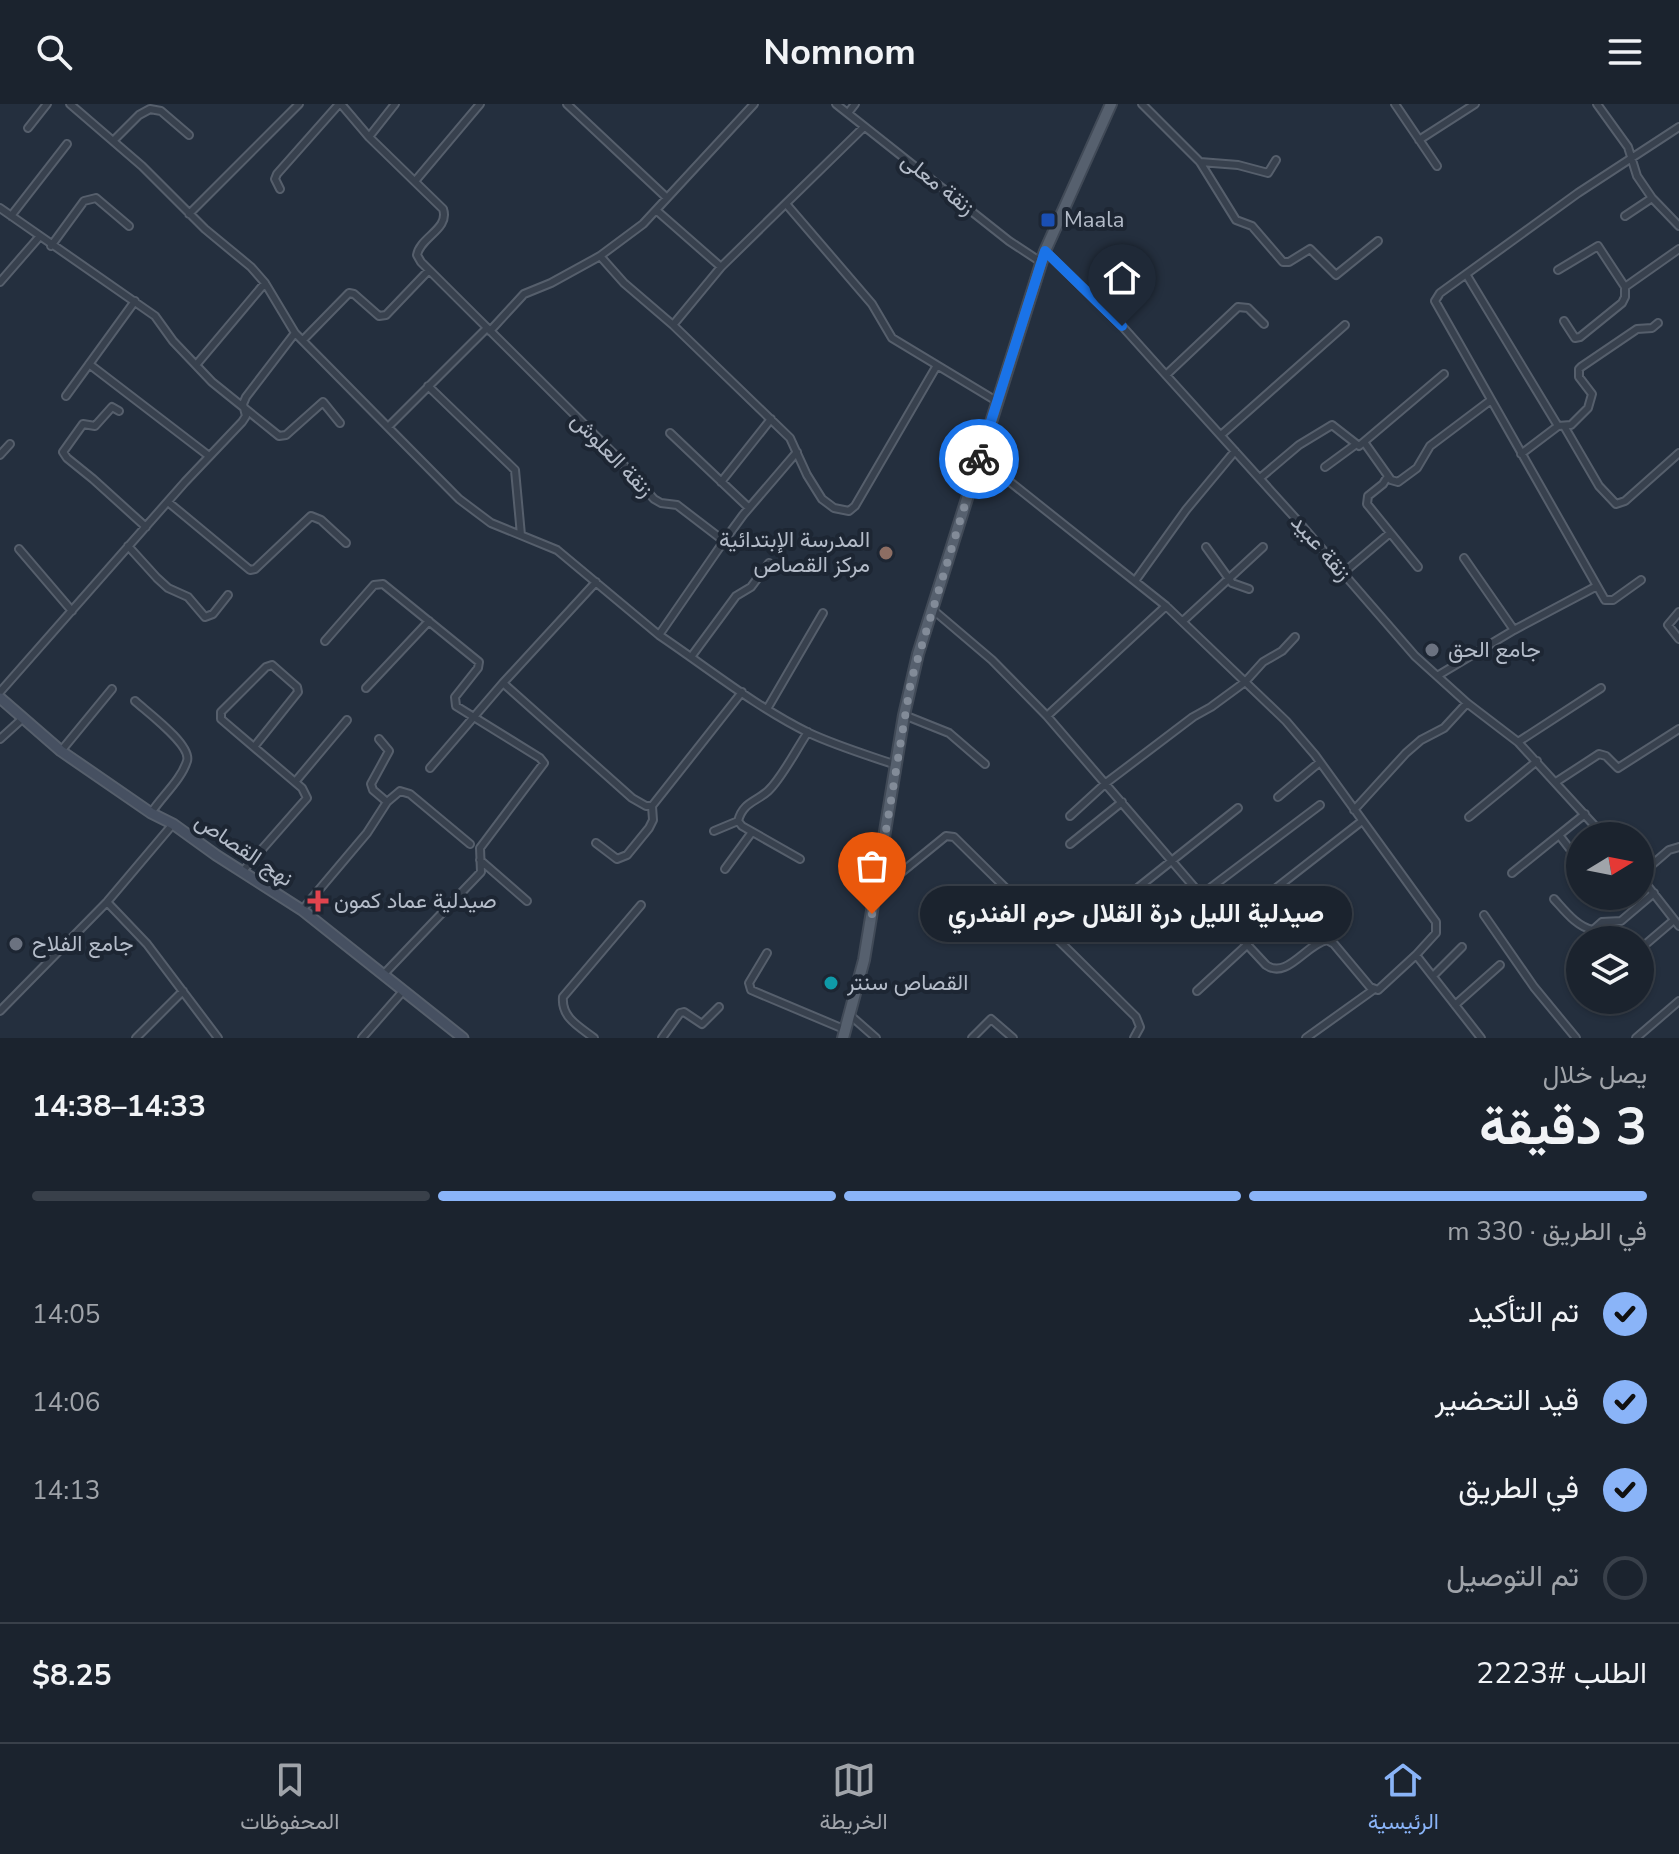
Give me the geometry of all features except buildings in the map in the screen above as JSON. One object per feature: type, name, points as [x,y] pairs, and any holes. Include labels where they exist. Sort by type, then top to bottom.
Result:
[{"type":"main road","points":[[845,1034],[864,960],[914,667],[1043,256],[1111,104]]},
{"type":"street","points":[[28,128],[47,104]]},
{"type":"street","points":[[70,104],[114,140],[189,214],[251,267],[265,283],[295,333],[479,516],[552,547],[659,635],[767,709],[840,746],[896,765]]},
{"type":"street","points":[[189,214],[299,104]]},
{"type":"street","points":[[280,189],[275,179],[277,174],[340,104],[369,137],[416,180],[445,214],[443,223],[417,249],[418,258],[429,270],[383,317],[349,293],[303,340]]},
{"type":"street","points":[[369,137],[395,104]]},
{"type":"street","points":[[416,180],[480,104]]},
{"type":"street","points":[[567,104],[667,198]]},
{"type":"street","points":[[388,427],[524,294],[600,256],[633,233],[754,104]]},
{"type":"street","name":"زنقة معلى","points":[[836,104],[1009,241],[1043,256]]},
{"type":"street","points":[[848,113],[855,104]]},
{"type":"street","points":[[1142,104],[1200,162],[1236,220],[1252,226],[1283,262],[1291,261],[1310,249],[1336,275],[1378,241]]},
{"type":"street","points":[[1395,104],[1437,166]]},
{"type":"street","points":[[1419,140],[1475,104]]},
{"type":"street","points":[[1597,104],[1628,147],[1634,170],[1652,198],[1679,226]]},
{"type":"street","points":[[114,140],[139,115],[150,109],[161,111],[189,135]]},
{"type":"street","points":[[673,325],[721,267],[864,127]]},
{"type":"street","points":[[1641,580],[1610,601],[1605,600],[1435,301],[1436,296],[1466,274],[1679,127]]},
{"type":"street","points":[[11,216],[67,144]]},
{"type":"street","points":[[1200,162],[1238,165],[1268,173],[1276,160]]},
{"type":"street","points":[[51,246],[84,201],[91,198],[96,198],[129,226]]},
{"type":"street","points":[[1625,216],[1652,198]]},
{"type":"street","points":[[787,205],[872,304],[892,338],[998,402]]},
{"type":"street","points":[[0,208],[155,316],[196,365],[245,411],[282,437],[319,403],[327,404],[340,423]]},
{"type":"street","points":[[656,210],[721,267]]},
{"type":"street","points":[[0,282],[40,236]]},
{"type":"street","points":[[1558,270],[1598,246],[1625,287],[1622,303],[1577,338],[1564,321]]},
{"type":"street","points":[[1625,287],[1679,249]]},
{"type":"street","points":[[600,256],[633,291],[673,325],[790,438],[822,499],[834,508],[849,511],[855,506],[936,367]]},
{"type":"street","name":"زنقة عبيد","points":[[1043,256],[1122,326],[1415,656],[1467,703],[1518,742],[1592,822]]},
{"type":"street","name":"زنقة العلوش","points":[[429,270],[615,455],[654,499],[677,505],[724,541]]},
{"type":"street","points":[[1466,274],[1599,486],[1616,504],[1625,501],[1679,453]]},
{"type":"street","points":[[196,365],[265,283]]},
{"type":"street","points":[[66,396],[135,301]]},
{"type":"street","points":[[1166,375],[1238,307],[1248,308],[1264,324]]},
{"type":"street","points":[[1521,454],[1561,426],[1571,425],[1591,402],[1592,394],[1579,377],[1579,369],[1634,330],[1652,328],[1658,323]]},
{"type":"street","points":[[1221,435],[1345,325]]},
{"type":"street","points":[[0,692],[242,422],[246,416],[243,404],[246,397],[295,333]]},
{"type":"street","points":[[89,364],[209,456]]},
{"type":"street","points":[[1325,467],[1355,445],[1359,446],[1444,374]]},
{"type":"street","points":[[428,386],[515,470],[521,535]]},
{"type":"street","points":[[1364,442],[1395,483],[1411,474],[1430,446],[1491,400]]},
{"type":"street","points":[[119,411],[112,407],[95,426],[83,424],[63,452],[146,527]]},
{"type":"street","points":[[721,482],[771,419]]},
{"type":"street","points":[[1260,478],[1299,445],[1332,425],[1339,427],[1355,445]]},
{"type":"street","points":[[670,433],[749,508]]},
{"type":"street","points":[[0,455],[10,444]]},
{"type":"street","points":[[1135,581],[1186,510],[1235,451]]},
{"type":"street","points":[[659,635],[724,541],[797,452]]},
{"type":"street","points":[[980,458],[1166,606],[1294,729],[1436,922],[1436,933],[1384,987],[1373,990],[1306,1038]]},
{"type":"street","points":[[1388,476],[1368,496],[1367,504],[1418,567]]},
{"type":"street","points":[[168,502],[250,570],[255,569],[311,516],[321,520],[346,543]]},
{"type":"street","points":[[1343,573],[1390,533]]},
{"type":"street","points":[[128,546],[157,578],[168,588],[188,597],[205,617],[213,614],[228,595]]},
{"type":"street","points":[[1206,547],[1228,579],[1249,589]]},
{"type":"street","points":[[1183,621],[1263,547]]},
{"type":"street","points":[[19,549],[72,611]]},
{"type":"street","points":[[1464,558],[1514,630]]},
{"type":"street","points":[[691,657],[736,596],[751,587],[769,563]]},
{"type":"street","points":[[430,768],[596,582]]},
{"type":"street","points":[[325,641],[378,583],[383,584],[479,662],[455,700],[456,706],[544,763],[482,845],[479,875],[384,974]]},
{"type":"street","points":[[1437,676],[1597,586]]},
{"type":"street","points":[[1047,716],[1166,606]]},
{"type":"street","points":[[932,609],[992,660],[1047,716],[1201,895],[1266,965],[1277,970],[1319,942],[1330,941],[1373,990]]},
{"type":"street","points":[[1679,612],[1668,625],[1679,639]]},
{"type":"street","points":[[767,709],[823,613]]},
{"type":"street","points":[[366,688],[429,621]]},
{"type":"street","points":[[1070,816],[1106,783],[1245,682],[1263,662],[1282,651],[1295,637]]},
{"type":"street","points":[[242,872],[306,801],[305,792],[295,782],[221,719],[221,712],[266,667],[272,665],[297,687],[298,692],[254,747]]},
{"type":"street","points":[[503,683],[632,798],[652,806]]},
{"type":"street","points":[[1518,742],[1601,688]]},
{"type":"street","points":[[61,751],[112,689]]},
{"type":"street","points":[[596,843],[613,858],[624,858],[652,824],[652,806],[742,692]]},
{"type":"street","name":"نهج القصاص","points":[[0,698],[61,751],[302,910],[463,1038]]},
{"type":"street","points":[[135,701],[175,738],[188,756],[178,777],[151,813]]},
{"type":"street","points":[[1354,810],[1406,753],[1421,740],[1444,728],[1467,703]]},
{"type":"street","points":[[904,715],[949,733],[985,764]]},
{"type":"street","points":[[0,739],[22,719]]},
{"type":"street","points":[[295,782],[347,720]]},
{"type":"street","points":[[1556,782],[1599,754],[1606,756],[1618,768],[1679,729]]},
{"type":"street","points":[[738,821],[752,800],[769,790],[808,732]]},
{"type":"street","points":[[379,739],[389,751],[371,784],[373,790],[387,802]]},
{"type":"street","points":[[1469,817],[1537,761]]},
{"type":"street","points":[[1278,797],[1320,762]]},
{"type":"street","points":[[302,910],[367,833],[387,802],[400,791],[410,794],[470,844]]},
{"type":"street","points":[[1070,844],[1122,802]]},
{"type":"street","points":[[1201,895],[1320,805]]},
{"type":"street","points":[[1125,898],[1238,808]]},
{"type":"street","points":[[1512,873],[1585,814]]},
{"type":"street","points":[[714,831],[738,821]]},
{"type":"street","points":[[738,821],[800,859]]},
{"type":"street","points":[[1230,924],[1362,821]]},
{"type":"street","points":[[0,1011],[107,902],[173,824]]},
{"type":"street","points":[[725,869],[752,832]]},
{"type":"street","points":[[1559,835],[1566,844]]},
{"type":"street","points":[[876,893],[946,836],[954,837],[1136,1017],[1140,1024],[1139,1036]]},
{"type":"street","points":[[1654,863],[1669,850],[1679,847]]},
{"type":"street","points":[[480,860],[527,901]]},
{"type":"street","points":[[1159,913],[1194,887]]},
{"type":"street","points":[[1654,893],[1677,923],[1654,939]]},
{"type":"street","points":[[1554,899],[1586,929],[1593,930],[1602,922],[1621,921],[1634,910]]},
{"type":"street","points":[[107,902],[147,944],[218,1038]]},
{"type":"street","points":[[594,1038],[566,1015],[563,997],[641,905]]},
{"type":"street","points":[[1484,915],[1534,987],[1576,1038]]},
{"type":"street","points":[[1197,991],[1248,944]]},
{"type":"street","points":[[1433,976],[1462,947]]},
{"type":"street","points":[[767,953],[749,983],[751,990],[845,1034]]},
{"type":"street","points":[[1416,955],[1481,1038]]},
{"type":"street","points":[[1455,1005],[1500,965]]},
{"type":"street","points":[[362,1038],[404,990]]},
{"type":"street","points":[[136,1038],[183,991]]},
{"type":"street","points":[[1636,1038],[1679,1001]]},
{"type":"street","points":[[662,1038],[680,1013],[684,1012],[702,1024],[719,1007]]},
{"type":"street","points":[[851,1016],[876,1038]]},
{"type":"street","points":[[972,1038],[991,1019],[1013,1038]]},
{"type":"way so far","points":[[872,914],[911,681],[979,459]]},
{"type":"place","name":"Maala","points":[[1048,220]]},
{"type":"place","name":"المدرسة الإبتدائية مركز القصاص","points":[[886,553]]},
{"type":"place","name":"جامع الحق","points":[[1432,650]]},
{"type":"place","name":"صيدلية عماد كمون","points":[[318,901]]},
{"type":"place","name":"صيدلية الليل درة القلال حرم الفندري","points":[[872,914]]},
{"type":"place","name":"جامع الفلاح","points":[[16,944]]},
{"type":"place","name":"القصاص سنتر","points":[[831,983]]},
{"type":"route","points":[[979,459],[1045,251],[1122,326]]}]
